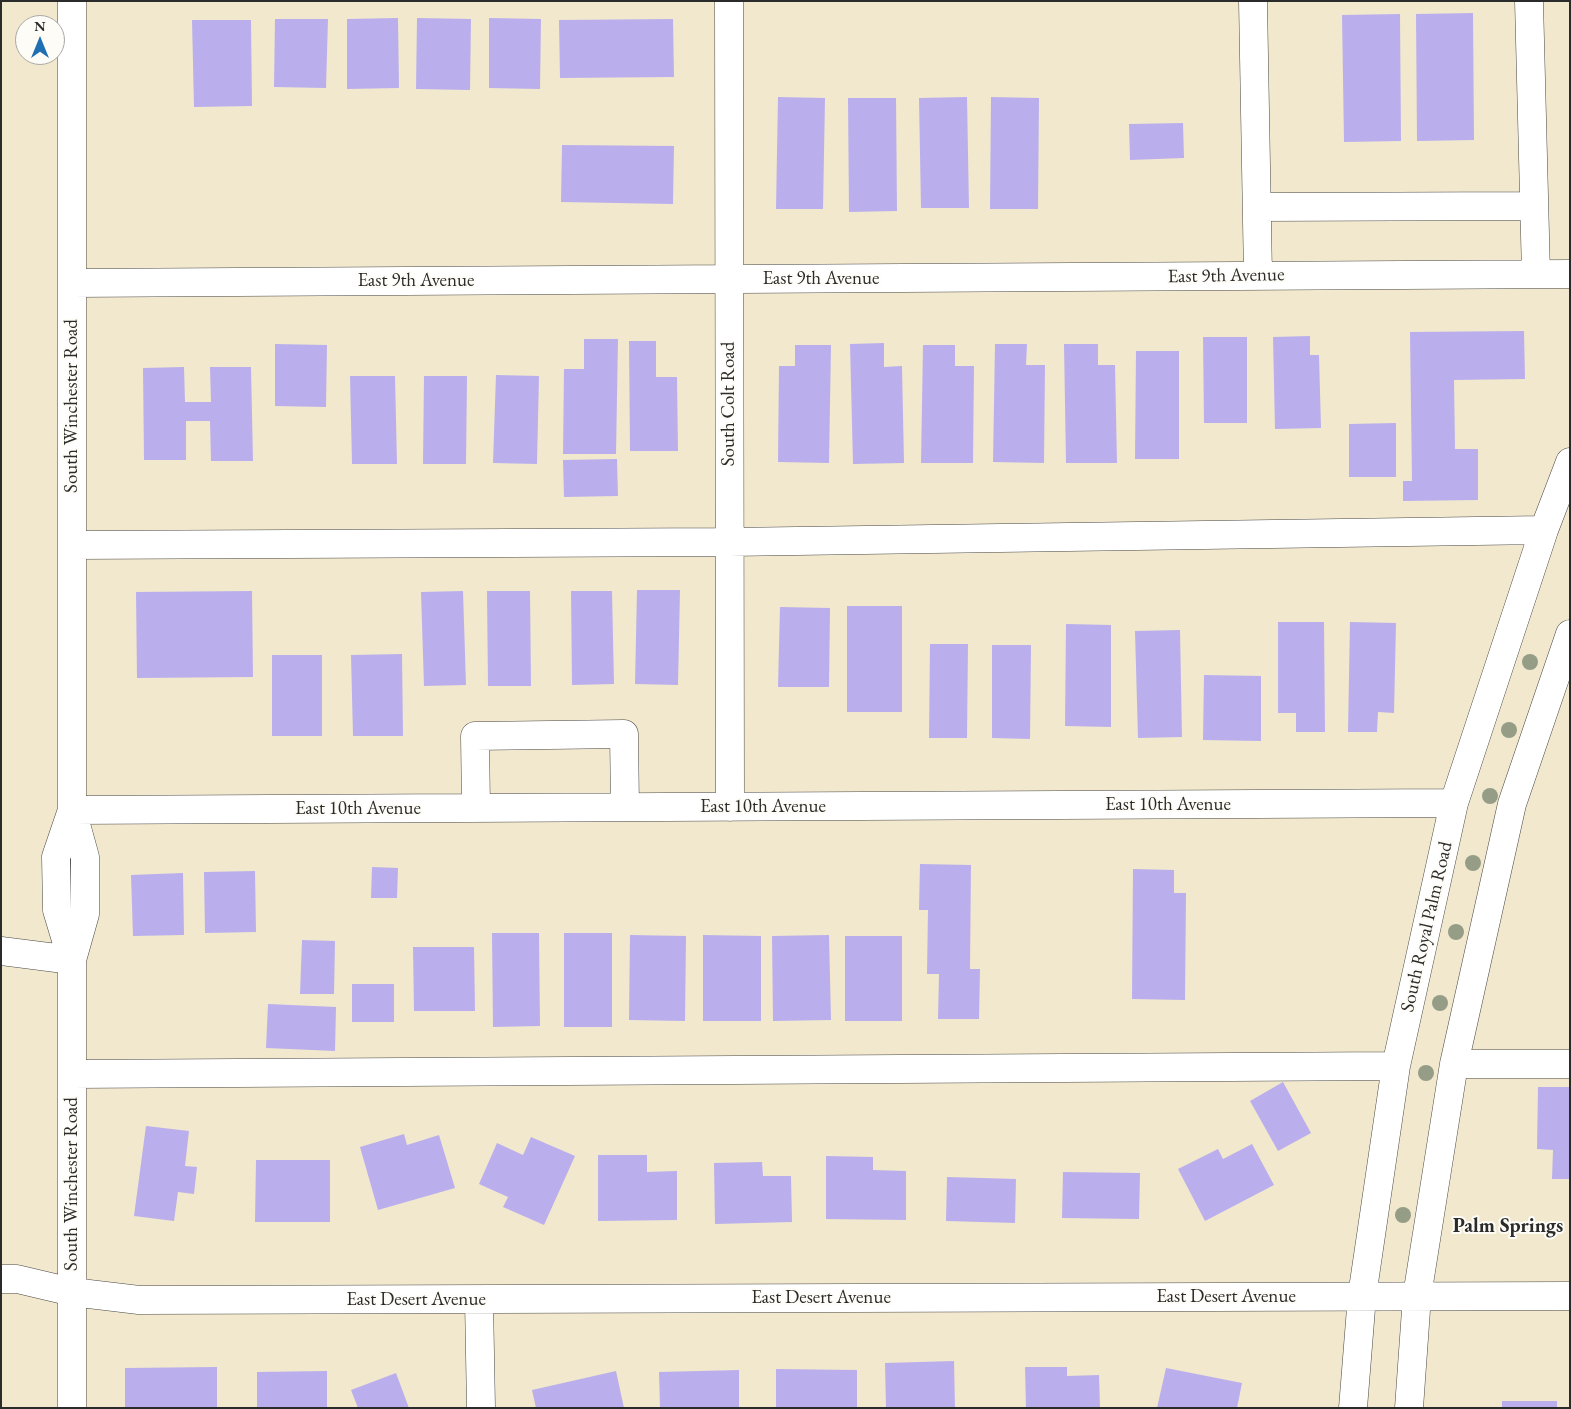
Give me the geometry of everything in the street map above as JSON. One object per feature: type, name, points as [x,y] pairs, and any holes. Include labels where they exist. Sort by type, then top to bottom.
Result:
[{"type":"street","name":"South Winchester Road","points":[[72,1],[72,810],[56,857],[57,910],[72,960],[72,1408]]},
{"type":"street","name":"South Colt Road","points":[[729,1],[730,807]]},
{"type":"street","points":[[1253,1],[1258,276]]},
{"type":"street","points":[[1529,1],[1536,274]]},
{"type":"street","points":[[1257,207],[1534,206]]},
{"type":"street","name":"East 9th Avenue","points":[[72,283],[1570,274]]},
{"type":"street","name":"South Royal Palm Road","points":[[1353,1408],[1362,1296],[1396,1066],[1454,803],[1544,530],[1570,462]]},
{"type":"street","points":[[72,545],[729,542],[1544,530]]},
{"type":"street","points":[[1408,1408],[1417,1296],[1454,1064],[1512,804],[1570,634]]},
{"type":"street","points":[[476,808],[475,736],[624,734],[625,808]]},
{"type":"street","name":"East 10th Avenue","points":[[72,810],[1454,803]]},
{"type":"street","points":[[1,951],[72,960]]},
{"type":"street","points":[[1454,1064],[1570,1064]]},
{"type":"street","points":[[72,1074],[1396,1066]]},
{"type":"street","name":"East Desert Avenue","points":[[1,1279],[17,1279],[72,1292],[139,1300],[1570,1296]]},
{"type":"street","points":[[479,1300],[481,1408]]},
{"type":"building","points":[[1473,13],[1474,140],[1417,141],[1416,14]]},
{"type":"building","points":[[1400,14],[1401,141],[1344,142],[1342,15]]},
{"type":"building","points":[[398,18],[399,88],[347,89],[347,19]]},
{"type":"building","points":[[417,18],[471,19],[470,90],[416,89]]},
{"type":"building","points":[[489,18],[541,19],[540,89],[489,88]]},
{"type":"building","points":[[275,19],[328,19],[326,88],[274,87]]},
{"type":"building","points":[[673,19],[674,77],[560,78],[559,20]]},
{"type":"building","points":[[192,20],[251,20],[252,106],[194,107]]},
{"type":"building","points":[[778,97],[825,98],[823,209],[776,209]]},
{"type":"building","points":[[967,97],[969,208],[921,208],[919,98]]},
{"type":"building","points":[[991,97],[1039,98],[1038,209],[990,209]]},
{"type":"building","points":[[848,98],[896,98],[897,211],[849,212]]},
{"type":"building","points":[[1183,123],[1184,158],[1130,160],[1129,124]]},
{"type":"building","points":[[562,145],[674,146],[673,204],[561,202]]},
{"type":"building","points":[[1524,331],[1525,379],[1454,380],[1455,449],[1478,449],[1478,500],[1403,501],[1403,481],[1412,481],[1410,332]]},
{"type":"building","points":[[1310,336],[1310,355],[1319,355],[1321,428],[1275,429],[1273,337]]},
{"type":"building","points":[[1203,337],[1247,337],[1247,423],[1204,423]]},
{"type":"building","points":[[584,339],[618,339],[616,454],[563,454],[564,369],[584,369]]},
{"type":"building","points":[[629,341],[656,341],[656,377],[677,377],[678,451],[630,451]]},
{"type":"building","points":[[884,343],[884,367],[902,366],[904,463],[853,464],[850,344]]},
{"type":"building","points":[[275,344],[327,345],[326,407],[275,406]]},
{"type":"building","points":[[995,344],[1027,344],[1026,365],[1045,365],[1044,463],[993,462]]},
{"type":"building","points":[[1064,344],[1098,344],[1098,365],[1115,365],[1117,463],[1066,463]]},
{"type":"building","points":[[795,345],[831,345],[829,463],[778,462],[779,366],[795,366]]},
{"type":"building","points":[[923,345],[955,345],[955,366],[974,366],[973,463],[921,463]]},
{"type":"building","points":[[1136,351],[1179,351],[1179,459],[1135,459]]},
{"type":"building","points":[[184,367],[185,402],[211,402],[210,367],[251,367],[253,461],[211,461],[210,421],[186,421],[186,460],[144,460],[143,368]]},
{"type":"building","points":[[496,375],[539,376],[537,464],[493,463]]},
{"type":"building","points":[[350,376],[395,376],[397,464],[352,464]]},
{"type":"building","points":[[424,376],[467,376],[466,464],[423,464]]},
{"type":"building","points":[[1396,423],[1396,477],[1349,477],[1349,424]]},
{"type":"building","points":[[617,459],[618,496],[564,497],[563,460]]},
{"type":"building","points":[[637,590],[680,590],[678,685],[635,684]]},
{"type":"building","points":[[252,591],[253,677],[137,678],[136,592]]},
{"type":"building","points":[[463,591],[466,685],[424,686],[421,592]]},
{"type":"building","points":[[487,591],[530,591],[531,686],[488,686]]},
{"type":"building","points":[[571,591],[612,591],[614,684],[572,685]]},
{"type":"building","points":[[847,606],[902,606],[902,712],[847,712]]},
{"type":"building","points":[[780,607],[830,608],[829,687],[778,687]]},
{"type":"building","points":[[1278,622],[1324,622],[1325,732],[1296,732],[1296,713],[1278,713]]},
{"type":"building","points":[[1350,622],[1396,623],[1394,713],[1378,712],[1377,732],[1348,732]]},
{"type":"building","points":[[1066,624],[1111,625],[1111,727],[1065,726]]},
{"type":"building","points":[[1180,630],[1182,737],[1138,738],[1135,631]]},
{"type":"building","points":[[930,644],[968,644],[967,738],[929,738]]},
{"type":"building","points":[[992,645],[1031,645],[1030,739],[992,738]]},
{"type":"building","points":[[402,654],[403,736],[353,736],[351,655]]},
{"type":"building","points":[[272,655],[322,655],[322,736],[272,736]]},
{"type":"building","points":[[1204,675],[1261,676],[1261,741],[1203,740]]},
{"type":"building","points":[[920,864],[971,865],[970,969],[980,969],[979,1019],[938,1019],[939,974],[927,974],[928,910],[919,910]]},
{"type":"building","points":[[372,867],[398,868],[397,898],[371,898]]},
{"type":"building","points":[[1133,869],[1174,870],[1174,893],[1186,893],[1185,1000],[1132,999]]},
{"type":"building","points":[[255,871],[256,932],[205,933],[204,872]]},
{"type":"building","points":[[183,873],[184,935],[133,936],[131,875]]},
{"type":"building","points":[[492,933],[539,933],[540,1026],[493,1027]]},
{"type":"building","points":[[564,933],[612,933],[612,1027],[564,1027]]},
{"type":"building","points":[[630,935],[686,936],[685,1021],[629,1020]]},
{"type":"building","points":[[703,935],[761,936],[761,1021],[703,1021]]},
{"type":"building","points":[[829,935],[831,1020],[773,1021],[772,936]]},
{"type":"building","points":[[845,936],[902,936],[902,1021],[845,1021]]},
{"type":"building","points":[[302,940],[335,941],[334,994],[300,994]]},
{"type":"building","points":[[413,947],[474,947],[475,1011],[414,1011]]},
{"type":"building","points":[[352,984],[394,984],[394,1022],[352,1022]]},
{"type":"building","points":[[268,1004],[336,1007],[335,1051],[266,1048]]},
{"type":"building","points":[[1283,1082],[1311,1133],[1278,1151],[1250,1101]]},
{"type":"building","points":[[1538,1087],[1570,1087],[1570,1179],[1552,1179],[1553,1150],[1537,1149]]},
{"type":"building","points":[[146,1126],[189,1131],[185,1166],[197,1167],[194,1194],[178,1192],[174,1221],[134,1216]]},
{"type":"building","points":[[404,1134],[407,1145],[439,1135],[455,1188],[378,1210],[360,1147]]},
{"type":"building","points":[[531,1137],[575,1156],[544,1225],[503,1207],[508,1197],[479,1184],[497,1143],[523,1155]]},
{"type":"building","points":[[1252,1144],[1274,1185],[1205,1221],[1178,1169],[1218,1149],[1223,1159]]},
{"type":"building","points":[[598,1155],[647,1155],[647,1172],[677,1171],[677,1220],[598,1221]]},
{"type":"building","points":[[826,1156],[873,1157],[873,1170],[906,1171],[906,1220],[826,1219]]},
{"type":"building","points":[[256,1160],[330,1160],[330,1222],[255,1222]]},
{"type":"building","points":[[762,1162],[763,1176],[791,1176],[792,1222],[715,1224],[714,1163]]},
{"type":"building","points":[[1063,1172],[1140,1173],[1139,1219],[1062,1218]]},
{"type":"building","points":[[947,1177],[1016,1179],[1015,1223],[946,1221]]},
{"type":"building","points":[[954,1361],[955,1408],[886,1408],[885,1363]]},
{"type":"building","points":[[217,1367],[217,1408],[125,1408],[125,1368]]},
{"type":"building","points":[[1025,1367],[1067,1367],[1067,1376],[1099,1375],[1100,1408],[1026,1408]]},
{"type":"building","points":[[1166,1368],[1242,1383],[1237,1408],[1157,1408]]},
{"type":"building","points":[[776,1369],[857,1370],[857,1408],[776,1408]]},
{"type":"building","points":[[739,1370],[739,1408],[660,1408],[659,1372]]},
{"type":"building","points":[[327,1371],[327,1408],[257,1408],[257,1372]]},
{"type":"building","points":[[616,1371],[624,1408],[536,1408],[532,1390]]},
{"type":"building","points":[[396,1373],[409,1408],[358,1408],[351,1390]]},
{"type":"building","points":[[1502,1401],[1557,1401],[1557,1408],[1502,1408]]},
{"type":"district","name":"Palm Springs","points":[[1508,1227]]}]
